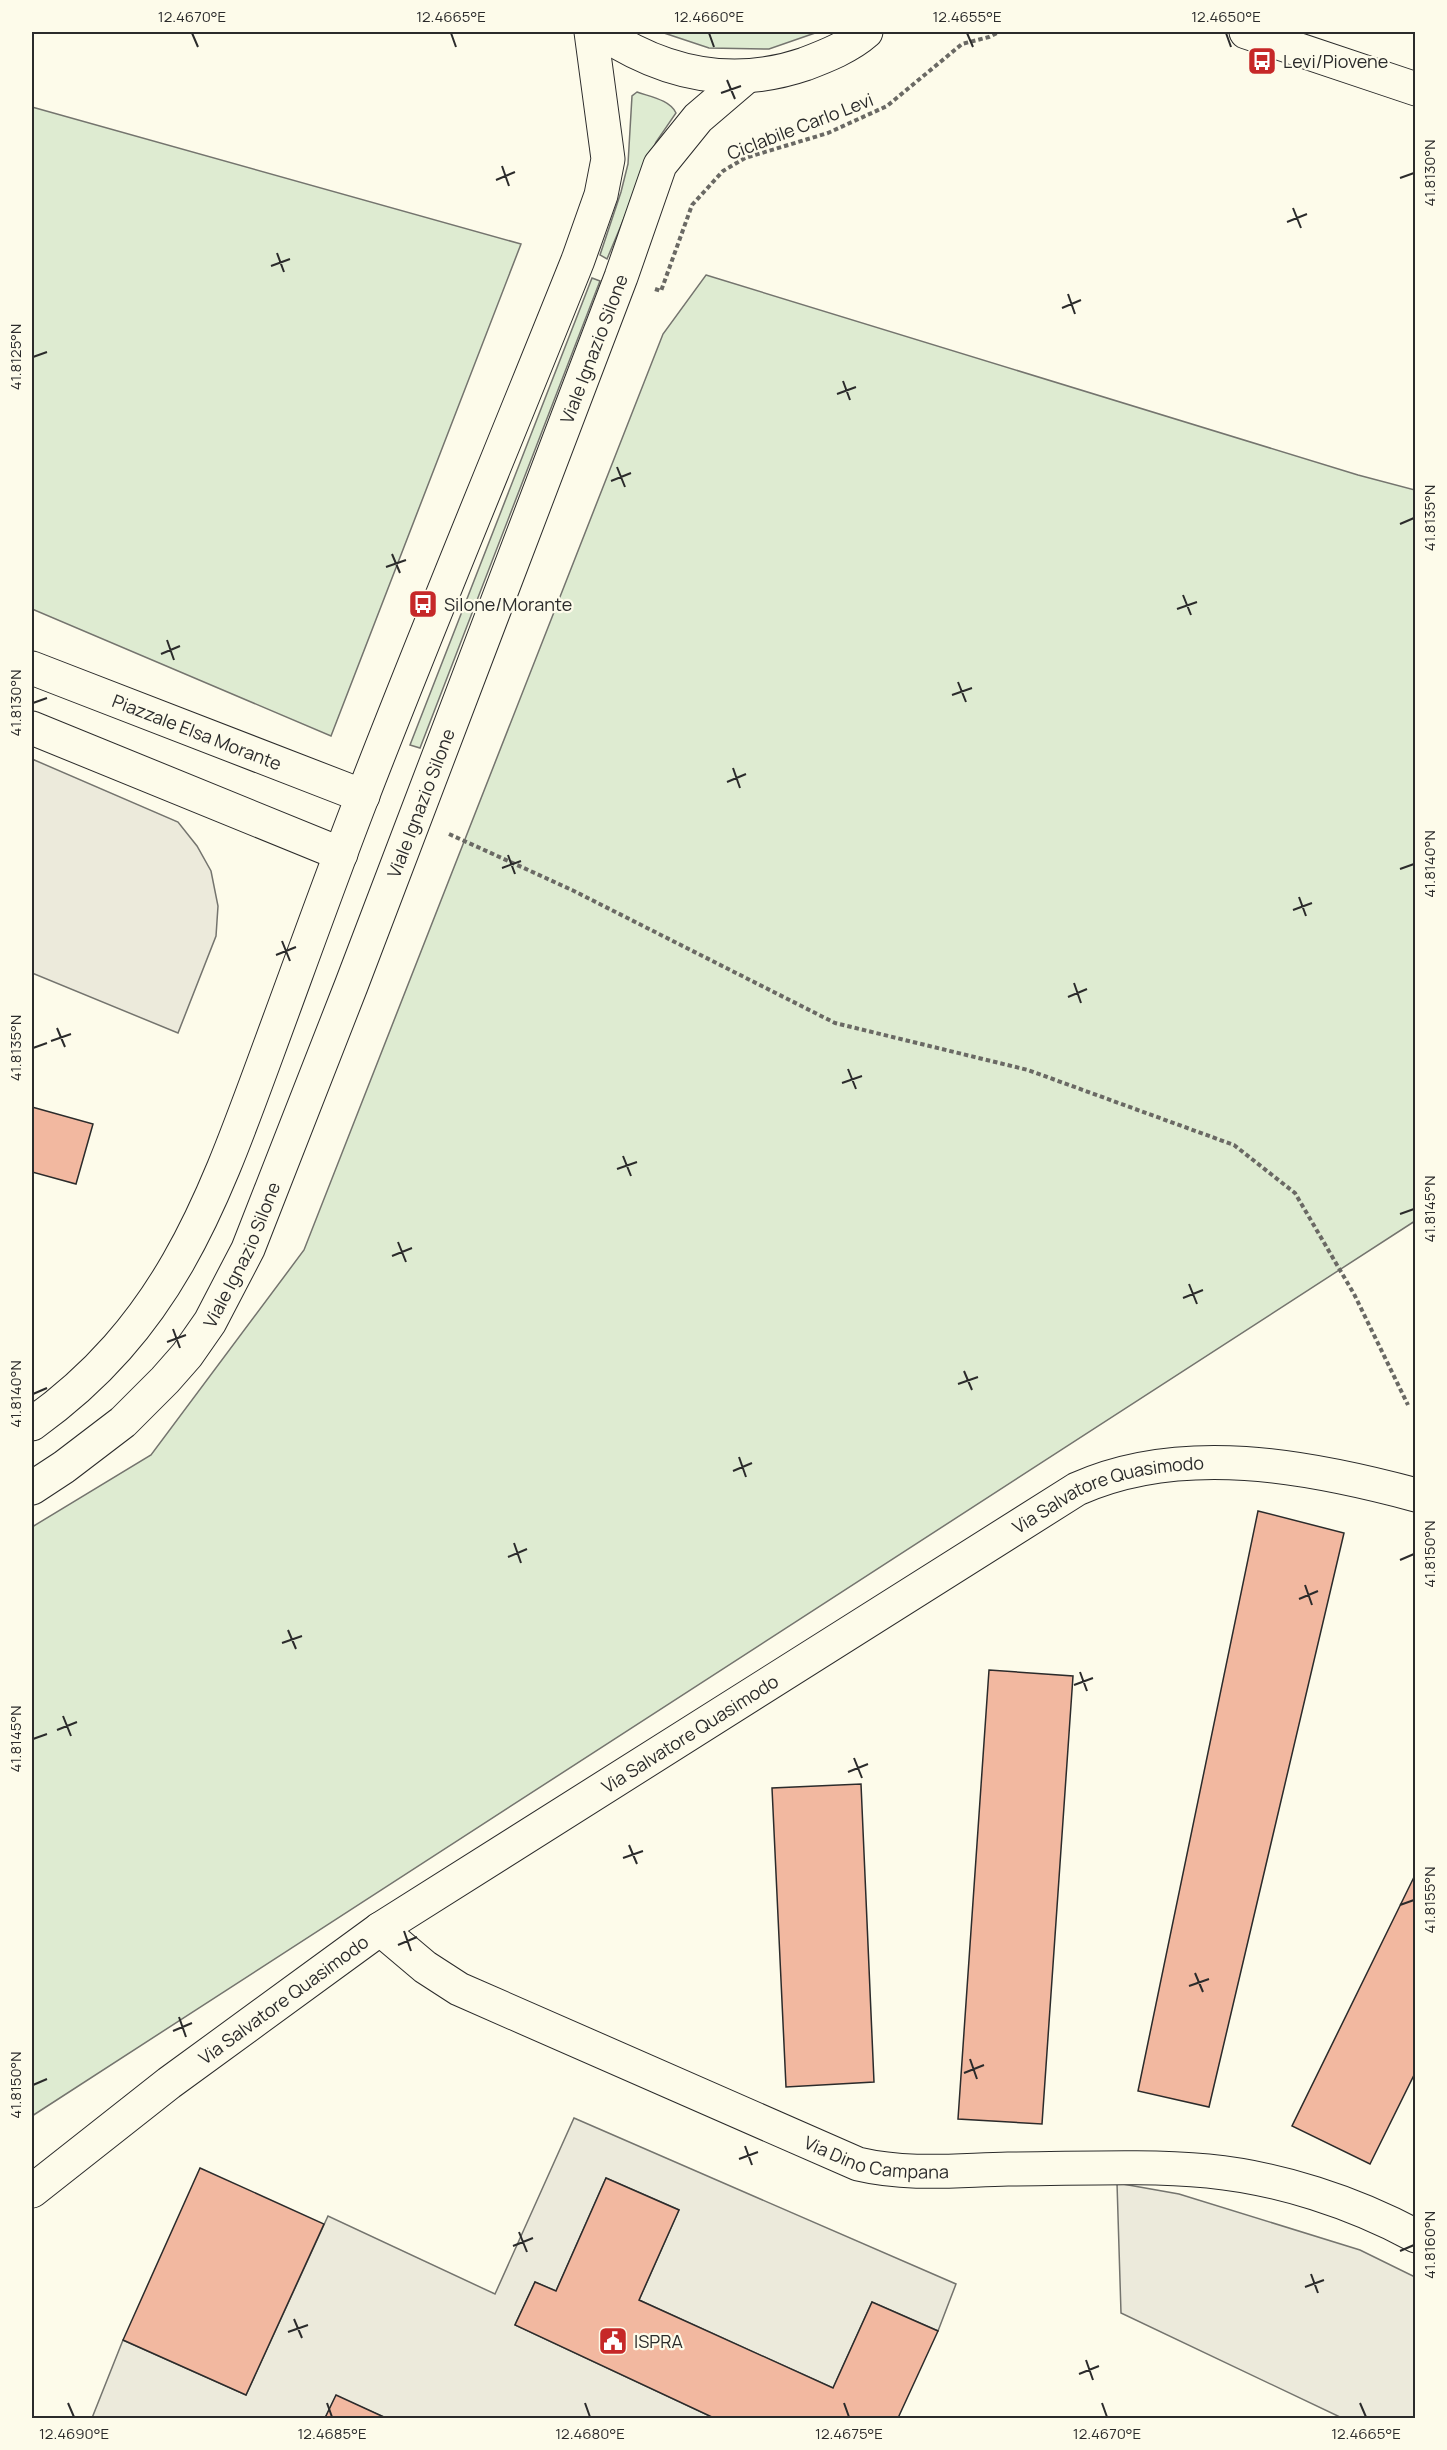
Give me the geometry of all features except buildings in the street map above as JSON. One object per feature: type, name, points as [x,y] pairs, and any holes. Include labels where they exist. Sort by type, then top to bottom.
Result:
[{"type":"street","points":[[32,1424],[77,1388],[118,1347],[154,1303],[182,1258],[229,1159],[340,854],[573,271],[601,195],[608,159],[591,32]]},
{"type":"street","points":[[601,32],[648,59],[696,74],[746,77],[787,70],[826,56],[866,32]]},
{"type":"street","points":[[1246,32],[1416,89]]},
{"type":"street","name":"Viale Ignazio Silone","points":[[32,1488],[98,1442],[146,1400],[187,1354],[222,1302],[261,1218],[351,986],[621,277],[660,165],[698,118],[746,77]]},
{"type":"street","name":"Piazzale Elsa Morante","points":[[32,669],[363,796]]},
{"type":"street","points":[[32,728],[340,854]]},
{"type":"street","name":"Via Salvatore Quasimodo","points":[[32,2191],[169,2083],[380,1929],[1061,1498],[1099,1479],[1126,1471],[1185,1463],[1233,1463],[1324,1474],[1416,1495]]},
{"type":"street","name":"Via Dino Campana","points":[[380,1929],[425,1967],[459,1989],[858,2164],[879,2169],[919,2173],[1116,2168],[1221,2173],[1276,2184],[1333,2200],[1416,2236]]},
{"type":"path","name":"Ciclabile Carlo Levi","points":[[661,291],[692,205],[723,171],[745,158],[828,133],[887,106],[962,44],[999,32]]},
{"type":"path","points":[[447,833],[572,890],[835,1023],[1028,1070],[1234,1145],[1295,1193],[1354,1294],[1408,1405]]},
{"type":"green space","points":[[661,32],[818,32],[769,49],[709,48]]},
{"type":"green space","points":[[637,92],[665,102],[676,113],[656,142],[607,259],[600,255],[628,164],[632,96]]},
{"type":"green space","points":[[32,107],[521,244],[331,736],[32,609]]},
{"type":"green space","points":[[706,275],[1358,475],[1415,490],[1415,1221],[32,2116],[32,1527],[151,1455],[304,1250],[663,334]]},
{"type":"green space","points":[[592,278],[600,281],[420,748],[410,745]]},
{"type":"shaded area","points":[[32,759],[178,822],[197,846],[211,871],[218,906],[216,936],[178,1033],[32,973]]},
{"type":"shaded area","points":[[574,2118],[956,2284],[938,2331],[872,2302],[833,2388],[639,2300],[679,2210],[606,2178],[556,2291],[535,2282],[515,2325],[714,2418],[386,2418],[336,2396],[325,2418],[92,2418],[123,2340],[246,2395],[328,2216],[495,2294]]},
{"type":"shaded area","points":[[1117,2183],[1179,2194],[1360,2250],[1415,2277],[1415,2418],[1342,2418],[1121,2313]]},
{"type":"place","name":"Levi/Piovene","points":[[1262,61]]},
{"type":"place","name":"Silone/Morante","points":[[423,604]]},
{"type":"place","name":"ISPRA","points":[[613,2341]]}]
